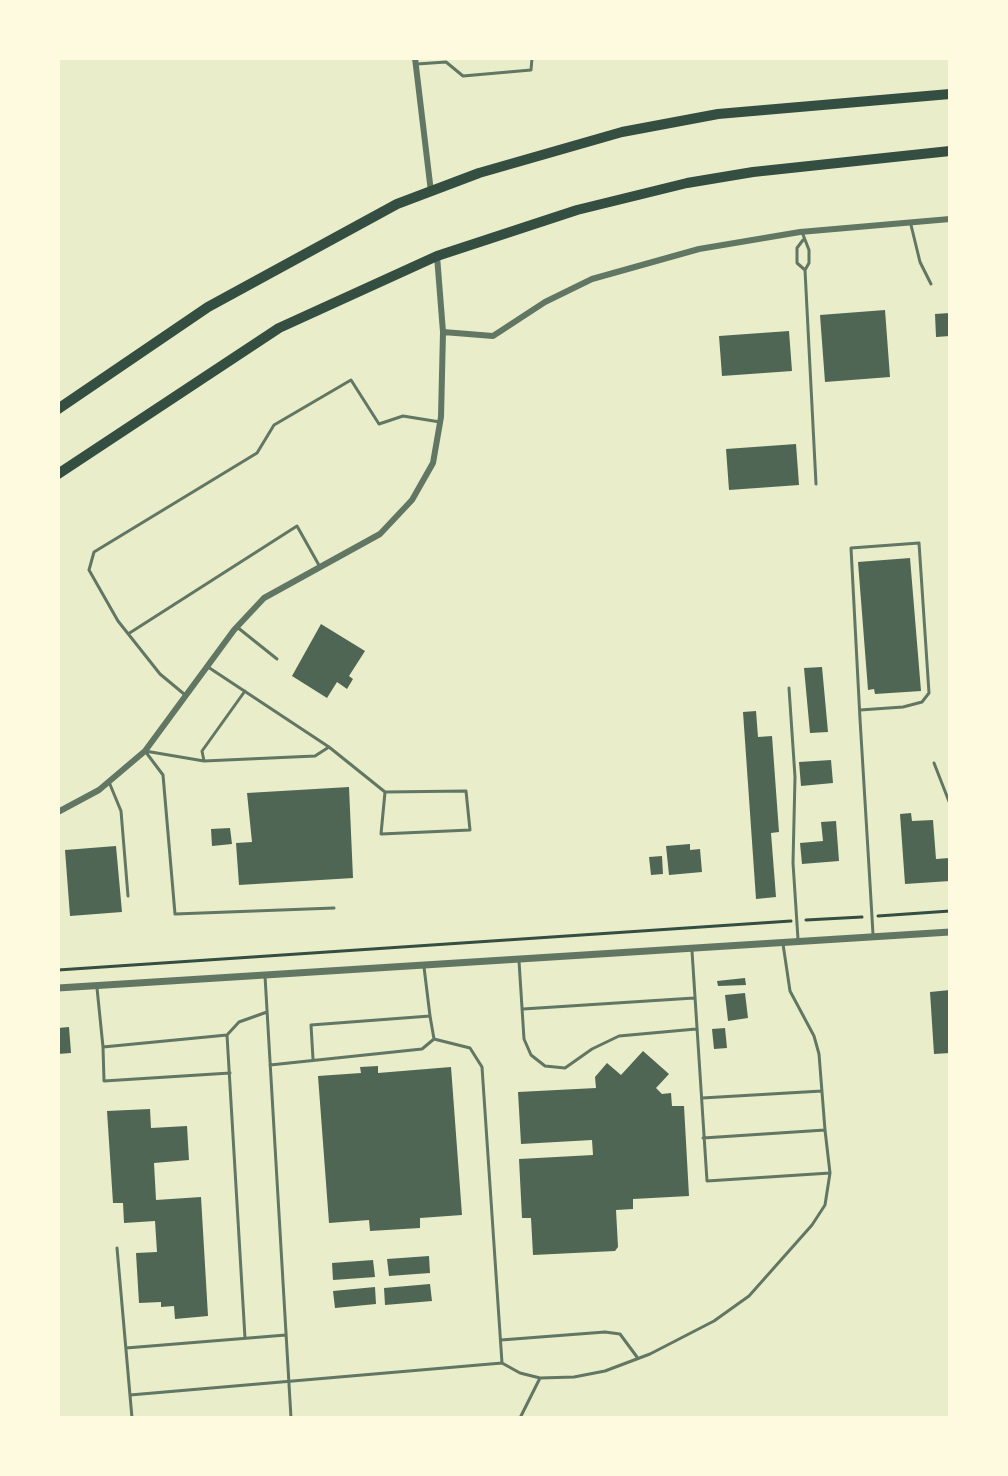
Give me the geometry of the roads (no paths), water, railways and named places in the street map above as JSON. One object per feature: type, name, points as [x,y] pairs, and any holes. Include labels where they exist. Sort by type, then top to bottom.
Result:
[{"type":"highway","points":[[58,409],[208,307],[397,204],[539,153],[622,132],[765,108],[950,94]]},
{"type":"highway","points":[[58,474],[279,328],[437,256],[577,210],[687,183],[753,172],[950,151]]},
{"type":"street","points":[[416,61],[431,192]]},
{"type":"street","points":[[443,332],[493,336],[569,289],[624,268],[699,249],[910,221],[950,219]]},
{"type":"street","points":[[58,812],[109,782],[145,751],[237,627],[264,598],[380,534],[412,500],[433,463],[441,422],[443,332],[437,256]]},
{"type":"street","points":[[58,988],[950,932]]},
{"type":"lane","points":[[416,61],[446,62],[463,76],[531,70],[532,58]]},
{"type":"lane","points":[[910,221],[920,262],[931,284]]},
{"type":"lane","points":[[802,236],[797,248],[797,263],[805,270]]},
{"type":"lane","points":[[802,236],[809,250],[809,263],[805,270],[816,484]]},
{"type":"lane","points":[[187,697],[160,674],[128,634],[89,570],[94,552],[257,453],[274,425],[351,380],[379,424],[403,416],[441,422]]},
{"type":"lane","points":[[128,634],[297,526],[320,567]]},
{"type":"lane","points":[[860,710],[903,707],[922,702],[929,693],[919,543],[851,548],[860,710],[872,916],[873,937]]},
{"type":"lane","points":[[237,627],[277,659]]},
{"type":"lane","points":[[208,667],[329,747],[385,792],[466,791],[470,830],[381,834],[385,792]]},
{"type":"lane","points":[[789,688],[795,777],[793,863],[798,942]]},
{"type":"lane","points":[[204,761],[202,751],[245,691]]},
{"type":"lane","points":[[145,751],[204,761],[315,756],[329,747]]},
{"type":"lane","points":[[145,751],[163,775],[175,914],[334,908]]},
{"type":"lane","points":[[934,763],[950,804]]},
{"type":"lane","points":[[109,782],[121,811],[128,896]]},
{"type":"lane","points":[[130,1395],[502,1363],[540,1378],[574,1377],[638,1358],[714,1321],[749,1296],[825,1205],[830,1173],[819,1054],[814,1036],[790,991],[783,943]]},
{"type":"lane","points":[[692,950],[707,1181],[830,1173]]},
{"type":"lane","points":[[519,961],[524,1039],[531,1055],[545,1066],[565,1068],[619,1036],[696,1029]]},
{"type":"lane","points":[[424,967],[434,1039]]},
{"type":"lane","points":[[265,976],[291,1418]]},
{"type":"lane","points":[[97,986],[104,1081],[230,1073]]},
{"type":"lane","points":[[523,1009],[694,998]]},
{"type":"lane","points":[[103,1047],[227,1035],[239,1022],[267,1012]]},
{"type":"lane","points":[[313,1059],[311,1025],[430,1016]]},
{"type":"lane","points":[[227,1035],[245,1338]]},
{"type":"lane","points":[[270,1065],[422,1049],[434,1039]]},
{"type":"lane","points":[[434,1039],[470,1048],[482,1067],[502,1363]]},
{"type":"lane","points":[[700,1098],[822,1091]]},
{"type":"lane","points":[[703,1138],[825,1130]]},
{"type":"lane","points":[[117,1248],[132,1418]]},
{"type":"lane","points":[[501,1340],[605,1332],[620,1334],[638,1358]]},
{"type":"lane","points":[[126,1348],[286,1335]]},
{"type":"lane","points":[[520,1418],[540,1378]]}]
